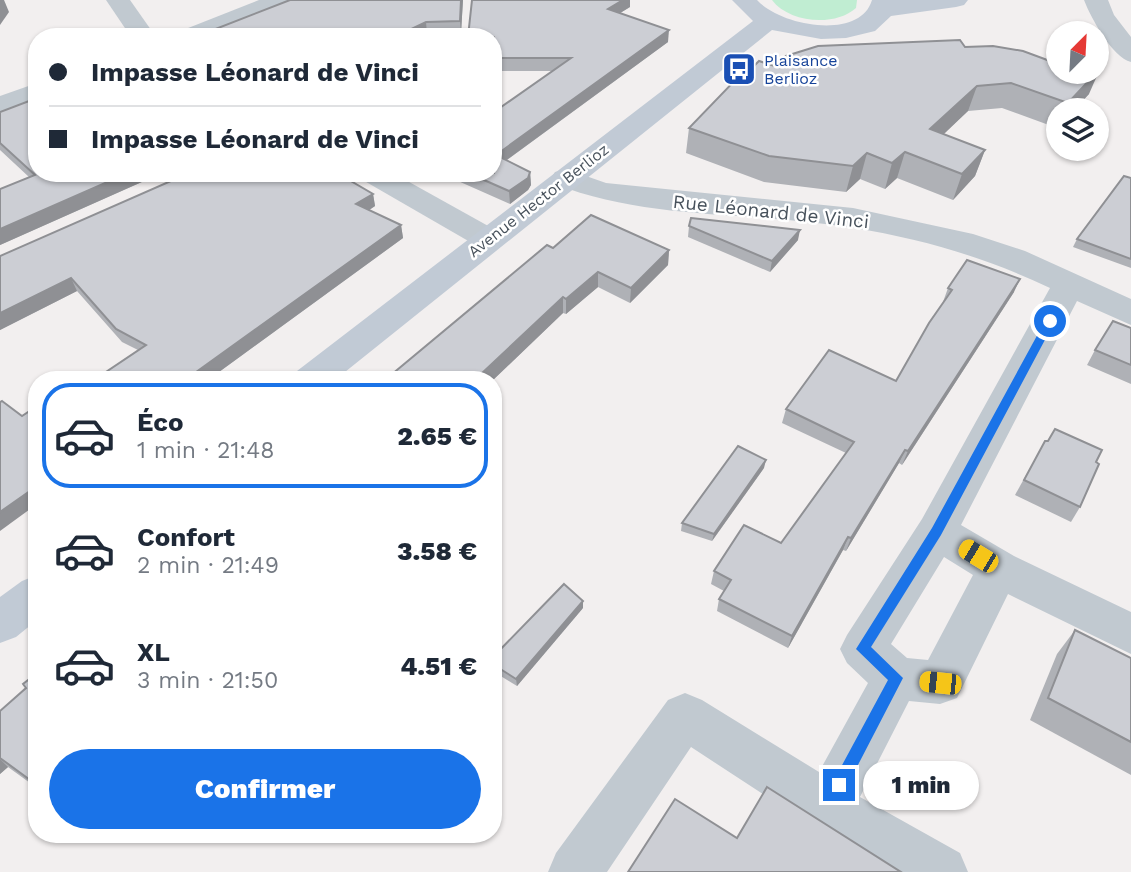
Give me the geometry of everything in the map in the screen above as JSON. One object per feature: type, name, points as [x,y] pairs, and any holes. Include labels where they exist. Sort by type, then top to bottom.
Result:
[{"type":"street","points":[[118,0],[138,28]]},
{"type":"street","points":[[210,28],[280,0]]},
{"type":"street","points":[[744,0],[755,13],[768,21],[807,31],[849,30],[866,26],[878,19],[884,5],[956,0]]},
{"type":"street","points":[[1096,0],[1102,16],[1131,54]]},
{"type":"street","name":"Avenue Hector Berlioz","points":[[321,371],[768,21]]},
{"type":"street","points":[[0,105],[28,94]]},
{"type":"street","name":"Rue Léonard de Vinci","points":[[566,178],[600,191],[853,218],[973,244],[1014,258],[1131,313]]},
{"type":"street","points":[[386,182],[488,239]]},
{"type":"street","points":[[999,569],[940,683],[896,678],[863,649],[937,531],[1069,285]]},
{"type":"street","points":[[937,531],[999,569],[1131,634]]},
{"type":"street","points":[[0,623],[28,601]]},
{"type":"street","points":[[828,807],[896,678]]},
{"type":"street","points":[[575,872],[685,716],[828,807],[940,872]]},
{"type":"green space","points":[[772,0],[857,0],[856,8],[847,14],[825,20],[812,20],[789,14]]},
{"type":"building","points":[[290,0],[461,0],[460,21],[426,22],[414,28],[218,28]]},
{"type":"building","points":[[472,0],[623,0],[608,9],[669,30],[502,151],[502,106],[571,58],[502,58],[502,28],[469,28]]},
{"type":"building","points":[[960,40],[965,47],[993,46],[1023,51],[1046,60],[1046,84],[1086,84],[1073,98],[1054,98],[1011,83],[977,86],[930,129],[985,150],[962,174],[905,152],[892,163],[867,153],[853,166],[769,156],[689,128],[742,73],[746,74],[759,61],[774,66],[786,56],[818,46]]},
{"type":"building","points":[[28,101],[28,169],[0,143],[0,112]]},
{"type":"building","points":[[502,158],[530,172],[528,178],[509,191],[488,182],[502,182]]},
{"type":"building","points":[[1124,176],[1131,178],[1131,259],[1077,239]]},
{"type":"building","points":[[28,178],[28,182],[107,182],[0,229],[0,189]]},
{"type":"building","points":[[169,182],[352,182],[373,194],[356,204],[401,225],[198,371],[107,371],[146,345],[116,329],[71,278],[0,313],[0,256]]},
{"type":"building","points":[[591,215],[669,250],[631,288],[598,272],[566,299],[563,297],[484,371],[396,371],[547,245],[553,248]]},
{"type":"building","points":[[691,218],[800,230],[772,261],[689,226]]},
{"type":"building","points":[[967,260],[1020,279],[908,451],[905,450],[851,538],[848,537],[792,636],[719,599],[731,580],[714,571],[744,525],[781,543],[854,442],[786,409],[829,350],[896,381],[929,323],[952,290],[948,288]]},
{"type":"building","points":[[1113,321],[1131,328],[1131,365],[1095,350]]},
{"type":"building","points":[[0,402],[22,416],[28,412],[28,492],[0,512]]},
{"type":"building","points":[[1055,429],[1102,450],[1096,462],[1099,464],[1080,507],[1024,480],[1045,441],[1048,441]]},
{"type":"building","points":[[738,446],[766,460],[714,534],[682,523]]},
{"type":"building","points":[[564,584],[583,601],[516,679],[502,670],[502,648]]},
{"type":"building","points":[[1075,630],[1131,658],[1131,742],[1048,698]]},
{"type":"building","points":[[28,680],[28,778],[0,758],[0,711],[26,688],[23,684]]},
{"type":"building","points":[[767,787],[901,872],[628,872],[675,799],[737,838]]},
{"type":"place","name":"Plaisance Berlioz","points":[[739,69]]},
{"type":"route","points":[[839,785],[896,678],[863,649],[937,531],[1050,321]]}]
